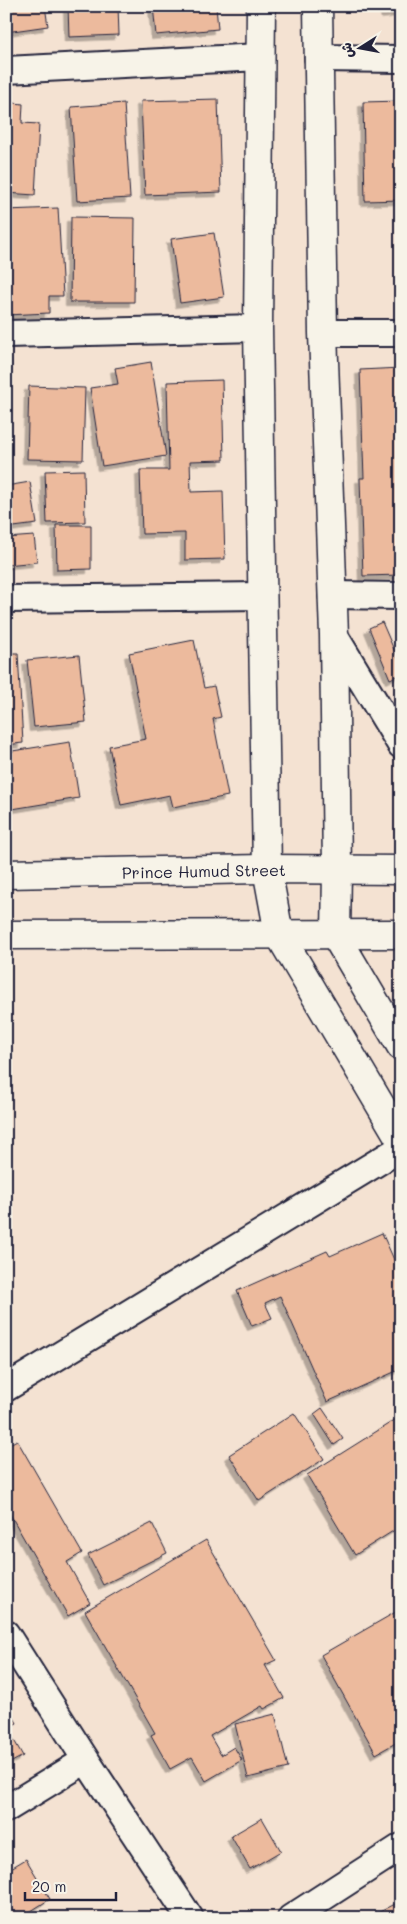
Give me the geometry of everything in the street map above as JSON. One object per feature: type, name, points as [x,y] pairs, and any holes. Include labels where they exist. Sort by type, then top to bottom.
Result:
[{"type":"street","points":[[262,6],[258,328],[267,869],[278,934],[401,1140]]},
{"type":"street","points":[[318,6],[323,333],[334,635],[336,936],[401,1046]]},
{"type":"street","points":[[6,70],[260,57]]},
{"type":"street","points":[[318,58],[401,59]]},
{"type":"street","points":[[6,334],[258,328]]},
{"type":"street","points":[[323,333],[401,333]]},
{"type":"street","points":[[332,595],[401,596]]},
{"type":"street","points":[[6,599],[262,596]]},
{"type":"street","points":[[334,635],[401,746]]},
{"type":"street","name":"Prince Humud Street","points":[[6,874],[267,869],[401,870]]},
{"type":"street","points":[[6,935],[278,934],[336,936],[401,934]]},
{"type":"street","points":[[6,1388],[401,1148]]},
{"type":"street","points":[[6,1634],[190,1918]]},
{"type":"street","points":[[6,1809],[86,1760]]},
{"type":"street","points":[[291,1918],[401,1847]]},
{"type":"building","points":[[6,6],[45,6],[48,26],[6,32]]},
{"type":"building","points":[[68,6],[118,6],[119,35],[69,37]]},
{"type":"building","points":[[153,6],[216,6],[218,29],[156,35]]},
{"type":"building","points":[[384,6],[401,6],[401,12],[386,14]]},
{"type":"building","points":[[218,99],[221,192],[145,195],[141,101]]},
{"type":"building","points":[[401,101],[401,200],[365,201],[363,102]]},
{"type":"building","points":[[6,102],[23,104],[22,123],[39,124],[35,195],[6,193]]},
{"type":"building","points":[[124,103],[130,198],[77,201],[71,107]]},
{"type":"building","points":[[58,208],[63,296],[49,296],[49,313],[6,315],[6,210]]},
{"type":"building","points":[[71,217],[135,218],[134,302],[70,302]]},
{"type":"building","points":[[214,233],[224,297],[180,303],[171,239]]},
{"type":"building","points":[[151,362],[166,456],[102,466],[90,388],[118,384],[115,368]]},
{"type":"building","points":[[401,368],[401,575],[363,576],[360,478],[364,478],[360,370]]},
{"type":"building","points":[[222,380],[224,460],[190,461],[191,492],[223,491],[225,559],[185,560],[185,533],[142,534],[140,470],[169,470],[167,382]]},
{"type":"building","points":[[29,386],[85,388],[83,460],[27,459]]},
{"type":"building","points":[[84,470],[85,522],[47,523],[45,471]]},
{"type":"building","points":[[30,482],[37,524],[6,528],[6,486]]},
{"type":"building","points":[[56,525],[91,525],[91,569],[57,570]]},
{"type":"building","points":[[34,536],[37,562],[6,565],[6,538]]},
{"type":"building","points":[[382,622],[401,666],[401,674],[390,679],[369,628]]},
{"type":"building","points":[[194,640],[204,688],[214,686],[221,717],[213,719],[228,796],[173,807],[170,795],[121,805],[109,746],[146,739],[129,653]]},
{"type":"building","points":[[6,653],[18,653],[23,743],[6,745]]},
{"type":"building","points":[[79,655],[86,722],[34,727],[27,660]]},
{"type":"building","points":[[70,742],[79,798],[6,810],[6,752]]},
{"type":"building","points":[[382,1233],[401,1275],[401,1369],[327,1402],[280,1296],[265,1303],[272,1318],[252,1326],[237,1291],[327,1251],[330,1256]]},
{"type":"building","points":[[322,1408],[343,1439],[334,1445],[314,1414]]},
{"type":"building","points":[[294,1413],[324,1459],[259,1501],[229,1455]]},
{"type":"building","points":[[401,1416],[401,1526],[355,1555],[307,1475]]},
{"type":"building","points":[[17,1440],[82,1553],[67,1562],[90,1603],[68,1616],[6,1507],[6,1446]]},
{"type":"building","points":[[152,1523],[167,1553],[103,1585],[88,1555]]},
{"type":"building","points":[[206,1540],[276,1660],[265,1665],[284,1698],[264,1709],[262,1706],[210,1736],[221,1755],[234,1747],[242,1760],[206,1781],[192,1757],[170,1769],[151,1735],[155,1733],[85,1611]]},
{"type":"building","points":[[401,1609],[401,1740],[376,1754],[321,1655]]},
{"type":"building","points":[[6,1704],[17,1723],[7,1728],[23,1756],[6,1765]]},
{"type":"building","points":[[275,1714],[288,1768],[248,1778],[235,1724]]},
{"type":"building","points":[[262,1818],[281,1851],[250,1869],[231,1836]]},
{"type":"building","points":[[26,1859],[50,1899],[20,1918],[6,1918],[6,1871]]},
{"type":"building","points":[[401,1901],[401,1918],[368,1918]]}]
